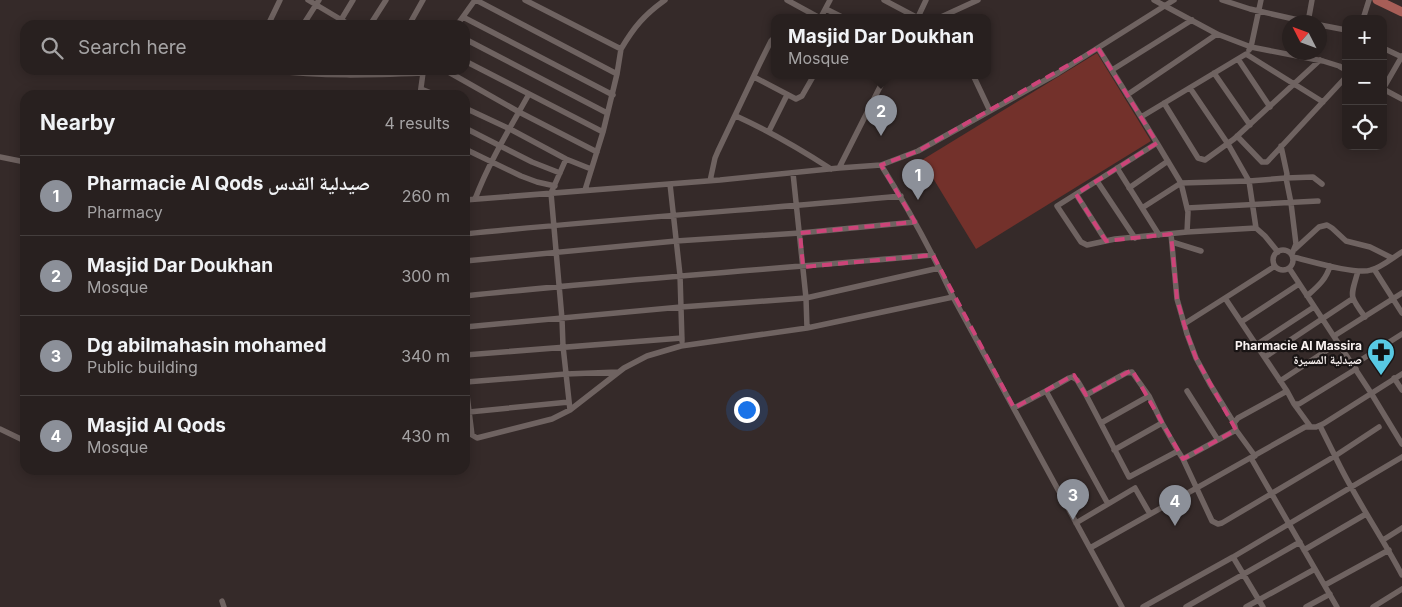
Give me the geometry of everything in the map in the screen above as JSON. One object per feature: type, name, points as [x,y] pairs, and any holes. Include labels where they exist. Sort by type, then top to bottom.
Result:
[{"type":"main road","points":[[1378,0],[1402,12]]},
{"type":"street","points":[[270,20],[280,0]]},
{"type":"street","points":[[308,0],[318,3],[337,20]]},
{"type":"street","points":[[340,20],[353,0]]},
{"type":"street","points":[[373,20],[386,0]]},
{"type":"street","points":[[412,20],[423,0]]},
{"type":"street","points":[[460,20],[475,0],[617,74]]},
{"type":"street","points":[[525,0],[621,49]]},
{"type":"street","points":[[585,190],[613,95],[621,49],[640,20],[665,0]]},
{"type":"street","points":[[787,0],[814,14]]},
{"type":"street","points":[[822,14],[830,0]]},
{"type":"street","points":[[884,0],[911,14]]},
{"type":"street","points":[[919,14],[926,0]]},
{"type":"street","points":[[948,14],[978,0]]},
{"type":"street","points":[[1154,0],[1217,34],[1251,47],[1282,52]]},
{"type":"street","points":[[470,200],[710,181],[881,165],[918,151],[1058,73],[1174,0]]},
{"type":"street","points":[[1222,0],[1282,16]]},
{"type":"street","points":[[1142,117],[1246,54],[1251,47],[1261,0]]},
{"type":"street","points":[[1309,15],[1312,0]]},
{"type":"street","points":[[1364,15],[1369,0]]},
{"type":"street","points":[[306,20],[318,3]]},
{"type":"street","points":[[826,9],[836,14]]},
{"type":"street","points":[[463,16],[613,95]]},
{"type":"street","points":[[1112,70],[1192,20]]},
{"type":"street","points":[[1327,26],[1342,29]]},
{"type":"street","points":[[1127,95],[1217,34]]},
{"type":"street","points":[[710,181],[715,158],[771,41]]},
{"type":"street","points":[[470,42],[608,113]]},
{"type":"street","points":[[1098,48],[1181,183],[1187,208],[1187,232]]},
{"type":"street","points":[[1387,50],[1402,57],[1383,89],[1402,99]]},
{"type":"street","points":[[1246,54],[1323,102]]},
{"type":"street","points":[[1238,59],[1270,107]]},
{"type":"street","points":[[1164,104],[1199,159],[1205,160],[1250,125],[1320,60],[1342,68]]},
{"type":"street","points":[[470,64],[603,132]]},
{"type":"street","points":[[1214,73],[1250,125]]},
{"type":"street","points":[[421,90],[424,75]]},
{"type":"street","points":[[454,75],[519,112],[597,152]]},
{"type":"street","points":[[754,77],[796,99],[802,96],[812,79]]},
{"type":"street","points":[[839,168],[884,79]]},
{"type":"street","points":[[976,79],[990,111]]},
{"type":"street","points":[[1237,136],[1258,159],[1264,162],[1270,159],[1342,81]]},
{"type":"street","points":[[1190,88],[1228,144],[1249,180],[1256,228],[1278,252]]},
{"type":"street","points":[[475,199],[500,146],[529,94]]},
{"type":"street","points":[[769,131],[787,95]]},
{"type":"street","points":[[470,110],[566,159],[591,169]]},
{"type":"street","points":[[736,116],[769,131],[831,169]]},
{"type":"street","points":[[470,131],[532,162],[560,173]]},
{"type":"street","points":[[1157,143],[1057,206],[1084,245],[1089,246],[1106,241],[1187,232],[1256,228]]},
{"type":"street","points":[[1281,146],[1287,174],[1286,178],[1296,244],[1293,254],[1293,264],[1283,270],[1275,266],[1273,260],[1275,254],[1280,250],[1287,251],[1293,254],[1330,266],[1358,271],[1374,269],[1402,252]]},
{"type":"street","points":[[470,151],[521,176],[555,186]]},
{"type":"street","points":[[0,157],[20,161]]},
{"type":"street","points":[[566,159],[551,193],[570,410]]},
{"type":"street","points":[[1129,188],[1168,161]]},
{"type":"street","points":[[881,165],[933,255],[953,297],[1122,607]]},
{"type":"street","points":[[1117,168],[1160,236]]},
{"type":"street","points":[[793,173],[806,298],[807,328]]},
{"type":"street","points":[[1142,208],[1181,183],[1313,177],[1322,184]]},
{"type":"street","points":[[1097,181],[1134,238]]},
{"type":"street","points":[[670,184],[680,275],[681,346]]},
{"type":"street","points":[[1076,194],[1106,241]]},
{"type":"street","points":[[470,233],[674,214],[797,206],[900,196]]},
{"type":"street","points":[[1187,208],[1318,201]]},
{"type":"street","points":[[470,261],[676,241],[800,233],[915,222]]},
{"type":"street","points":[[1293,254],[1319,227],[1327,225],[1346,241],[1370,247],[1392,258]]},
{"type":"street","points":[[1171,234],[1177,299],[1196,358],[1337,607]]},
{"type":"street","points":[[1172,242],[1202,251]]},
{"type":"street","points":[[470,295],[680,275],[803,267],[933,255]]},
{"type":"street","points":[[1184,324],[1275,266]]},
{"type":"street","points":[[1307,296],[1327,275],[1330,266]]},
{"type":"street","points":[[470,327],[681,307],[806,298],[939,268]]},
{"type":"street","points":[[1289,268],[1402,444]]},
{"type":"street","points":[[1374,269],[1402,313]]},
{"type":"street","points":[[1358,271],[1351,295],[1365,317]]},
{"type":"street","points":[[1241,322],[1299,284]]},
{"type":"street","points":[[1334,336],[1402,293]]},
{"type":"street","points":[[470,424],[472,435],[477,438],[552,419],[570,410],[618,372],[647,356],[681,346],[807,328],[953,297]]},
{"type":"street","points":[[1225,298],[1310,426]]},
{"type":"street","points":[[1265,357],[1352,299]]},
{"type":"street","points":[[1256,345],[1314,307]]},
{"type":"street","points":[[1294,404],[1301,403],[1402,334]]},
{"type":"street","points":[[470,355],[682,338]]},
{"type":"street","points":[[1280,381],[1338,343]]},
{"type":"street","points":[[470,381],[618,372]]},
{"type":"street","points":[[1086,395],[1130,372],[1135,375],[1149,396],[1183,459],[1210,518],[1218,524],[1335,456],[1379,427]]},
{"type":"street","points":[[1090,548],[1305,427],[1320,426],[1402,374]]},
{"type":"street","points":[[1014,408],[1072,377],[1077,380],[1101,422],[1134,488],[1150,514]]},
{"type":"street","points":[[1394,378],[1402,390]]},
{"type":"street","points":[[1046,391],[1108,504]]},
{"type":"street","points":[[1187,391],[1218,440]]},
{"type":"street","points":[[1234,423],[1238,418],[1287,391]]},
{"type":"street","points":[[1101,422],[1149,396]]},
{"type":"street","points":[[470,412],[569,402]]},
{"type":"street","points":[[1114,450],[1162,423]]},
{"type":"street","points":[[1320,426],[1366,514],[1389,550],[1402,575]]},
{"type":"street","points":[[0,428],[20,438]]},
{"type":"street","points":[[1183,459],[1236,430]]},
{"type":"street","points":[[1129,477],[1178,451]]},
{"type":"street","points":[[1143,607],[1290,524],[1402,457]]},
{"type":"street","points":[[1076,522],[1134,488]]},
{"type":"street","points":[[1304,550],[1366,514]]},
{"type":"street","points":[[1383,540],[1402,528]]},
{"type":"street","points":[[1186,607],[1300,542]]},
{"type":"street","points":[[1325,585],[1389,550]]},
{"type":"street","points":[[1233,557],[1264,607]]},
{"type":"street","points":[[1246,607],[1315,569]]},
{"type":"street","points":[[1373,607],[1402,589]]},
{"type":"street","points":[[1306,607],[1330,594]]},
{"type":"highlighted area","points":[[1098,48],[1157,143],[1076,194],[1106,241],[1171,234],[1177,299],[1187,334],[1196,358],[1236,430],[1183,459],[1132,370],[1086,395],[1074,375],[1014,408],[933,255],[803,267],[800,233],[915,222],[881,165],[918,151]]},
{"type":"shaded area","points":[[1097,53],[1151,141],[976,249],[922,160]]},
{"type":"place","name":"Masjid Dar Doukhan","points":[[881,136]]},
{"type":"place","name":"Pharmacie Al Qods صيدلية القدس","points":[[918,200]]},
{"type":"place","name":"Pharmacie Al Massira صيدلية المسيرة","points":[[1381,376]]},
{"type":"place","name":"Dg abilmahasin mohamed","points":[[1073,520]]},
{"type":"place","name":"Masjid Al Qods","points":[[1175,526]]}]
